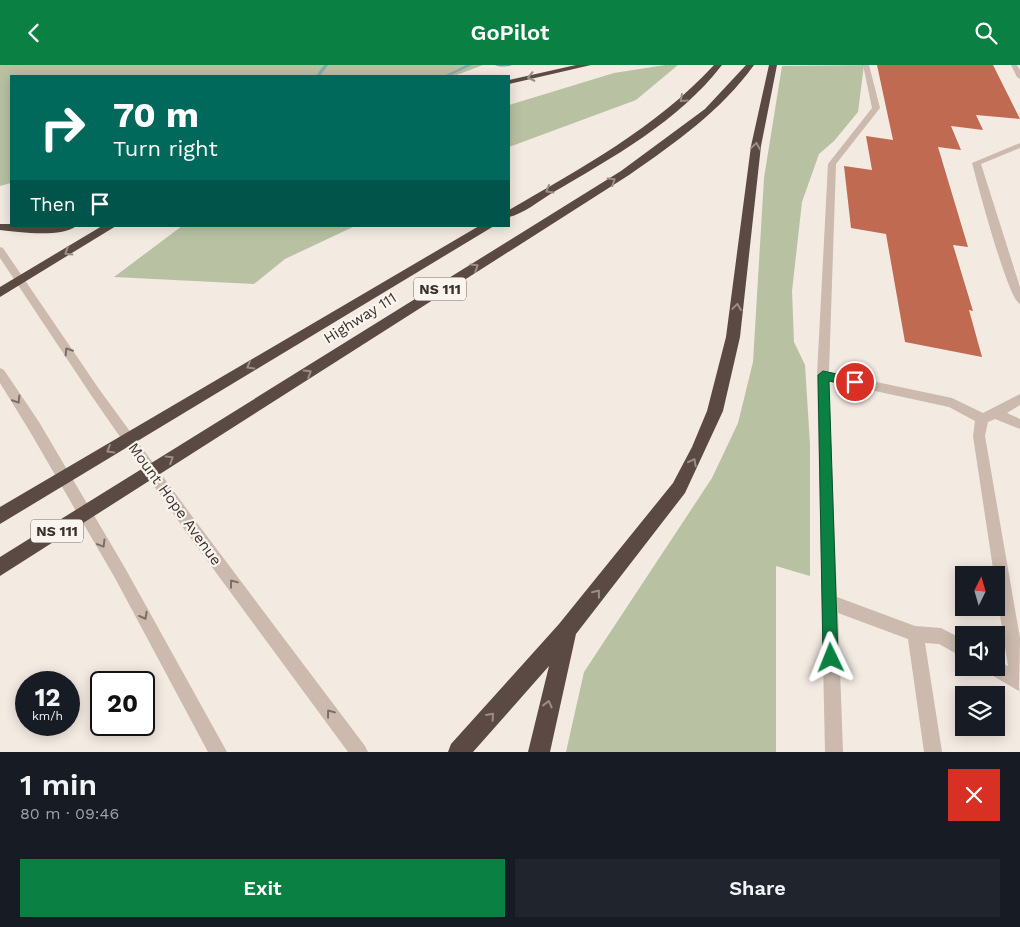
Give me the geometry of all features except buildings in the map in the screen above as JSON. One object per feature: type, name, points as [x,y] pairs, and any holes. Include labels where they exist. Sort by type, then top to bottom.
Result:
[{"type":"highway","points":[[510,82],[587,65]]},
{"type":"highway","points":[[510,213],[634,137],[677,105],[709,76],[718,65]]},
{"type":"highway","name":"Highway 111","points":[[0,567],[625,173],[677,137],[714,104],[750,65]]},
{"type":"highway","points":[[459,752],[566,631],[679,488],[699,449],[715,411],[733,337],[756,146],[773,65]]},
{"type":"highway","points":[[0,227],[42,230],[63,227]]},
{"type":"highway","points":[[0,293],[108,227]]},
{"type":"highway","name":"Highway 111","points":[[0,516],[486,227]]},
{"type":"highway","points":[[539,752],[566,631]]},
{"type":"street","points":[[834,752],[823,375],[832,164],[876,108],[866,65]]},
{"type":"street","points":[[1014,65],[1020,77]]},
{"type":"street","points":[[1020,145],[976,163],[1007,267],[1020,300]]},
{"type":"street","name":"Mount Hope Avenue","points":[[0,250],[22,280],[95,392],[189,524],[359,752]]},
{"type":"street","points":[[0,373],[34,426],[120,573],[218,752]]},
{"type":"street","points":[[823,375],[952,403],[989,416],[1020,424]]},
{"type":"street","points":[[1019,682],[979,436],[989,416],[1020,399]]},
{"type":"street","points":[[829,602],[915,634],[940,636],[955,645]]},
{"type":"street","points":[[915,634],[933,752]]},
{"type":"street","points":[[1005,674],[1019,682]]},
{"type":"green space","points":[[0,65],[483,65],[457,75],[10,75],[10,183],[0,186]]},
{"type":"green space","points":[[665,65],[678,65],[636,100],[510,147],[510,105],[614,73]]},
{"type":"green space","points":[[864,65],[858,112],[834,141],[819,154],[802,202],[792,291],[794,342],[805,365],[810,444],[810,576],[776,566],[776,752],[566,752],[584,672],[712,478],[738,423],[753,362],[764,178],[782,66]]},
{"type":"green space","points":[[181,227],[353,227],[285,259],[254,284],[114,277]]},
{"type":"waterway","points":[[319,75],[326,65]]},
{"type":"waterway","points":[[448,75],[470,65]]},
{"type":"waterway","points":[[497,65],[510,65]]},
{"type":"route","points":[[831,658],[823,375],[855,382]]}]
